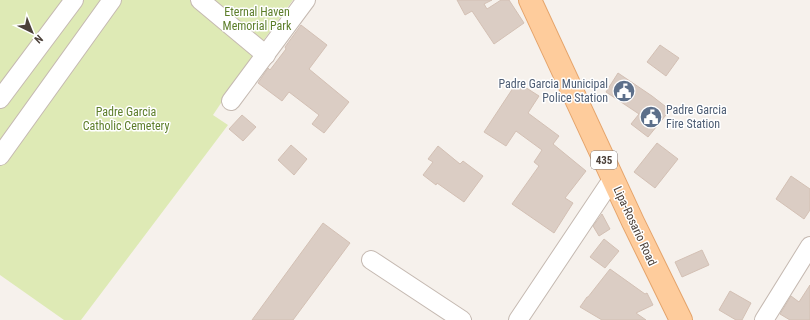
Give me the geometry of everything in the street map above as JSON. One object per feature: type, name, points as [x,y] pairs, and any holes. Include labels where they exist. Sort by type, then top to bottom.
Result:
[{"type":"main road","name":"Lipa-Rosario Road","points":[[530,0],[612,178],[680,320]]},
{"type":"street","points":[[0,99],[74,0]]},
{"type":"street","points":[[0,156],[112,0]]},
{"type":"street","points":[[200,0],[266,55]]},
{"type":"street","points":[[231,101],[306,0]]},
{"type":"street","points":[[518,320],[612,178]]},
{"type":"street","points":[[764,320],[810,246]]},
{"type":"street","points":[[371,260],[462,320]]},
{"type":"green space","name":"Padre Garcia Catholic Cemetery","points":[[0,0],[293,0],[260,45],[213,115],[228,125],[81,320],[64,320],[0,275]]},
{"type":"building","points":[[457,0],[492,0],[484,4],[487,9],[501,0],[509,0],[524,23],[494,44],[472,11],[465,15]]},
{"type":"building","points":[[301,25],[327,45],[309,69],[349,102],[324,133],[312,124],[319,115],[289,92],[282,101],[258,83],[268,68],[270,70],[286,49],[285,47]]},
{"type":"building","points":[[660,45],[679,58],[666,76],[647,62]]},
{"type":"building","points":[[618,73],[670,110],[648,137],[631,124],[639,114],[606,92]]},
{"type":"building","points":[[517,82],[539,96],[528,113],[559,136],[553,144],[586,171],[565,198],[573,203],[554,233],[512,204],[539,166],[534,162],[542,150],[516,131],[506,146],[484,132]]},
{"type":"building","points":[[242,115],[256,127],[243,141],[229,129]]},
{"type":"building","points":[[657,143],[678,159],[655,188],[634,172]]},
{"type":"building","points":[[291,145],[307,159],[294,175],[278,160]]},
{"type":"building","points":[[438,146],[460,164],[463,161],[483,176],[464,202],[437,183],[436,185],[423,175],[433,162],[428,159]]},
{"type":"building","points":[[791,176],[810,189],[810,210],[804,219],[776,199]]},
{"type":"building","points":[[602,214],[610,229],[599,236],[593,226]]},
{"type":"building","points":[[323,223],[350,243],[293,320],[252,320]]},
{"type":"building","points":[[604,239],[619,251],[605,268],[590,257]]},
{"type":"building","points":[[702,250],[709,265],[682,277],[675,262]]},
{"type":"building","points":[[610,269],[645,294],[647,293],[653,305],[636,313],[646,320],[602,320],[580,307]]},
{"type":"building","points":[[810,285],[810,320],[790,320],[780,314],[791,296],[799,302]]},
{"type":"building","points":[[730,291],[751,303],[742,320],[736,320],[719,310]]},
{"type":"place","name":"Padre Garcia Municipal Police Station","points":[[624,91]]},
{"type":"place","name":"Padre Garcia Fire Station","points":[[651,117]]},
{"type":"park label","name":"Eternal Haven Memorial Park","points":[[257,19]]}]
